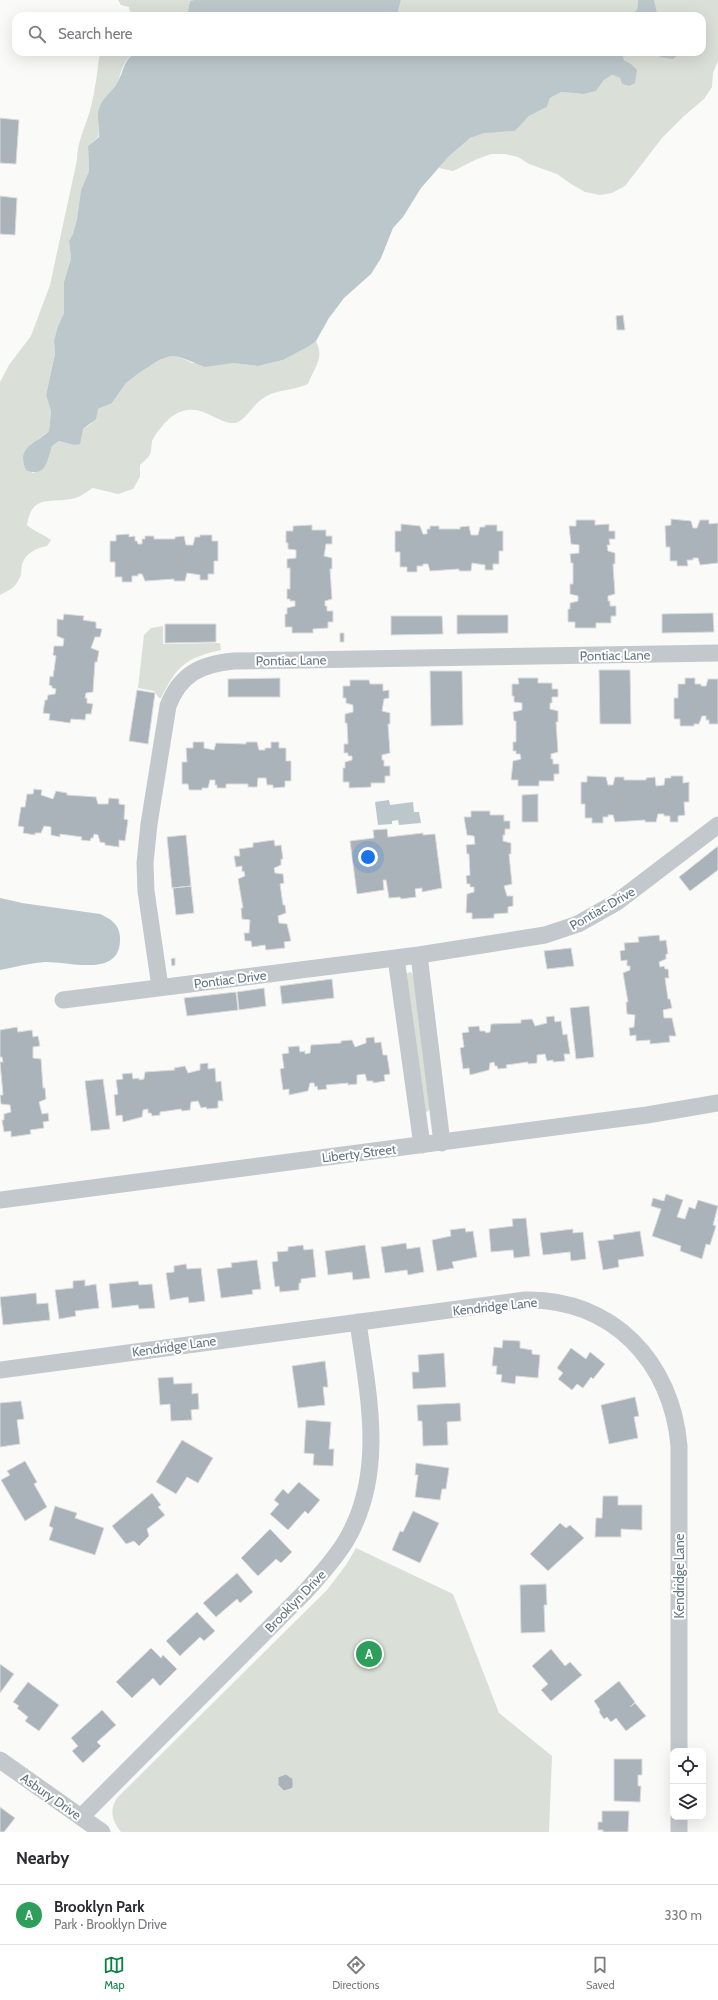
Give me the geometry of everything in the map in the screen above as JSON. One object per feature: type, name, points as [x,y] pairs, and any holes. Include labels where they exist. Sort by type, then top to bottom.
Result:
[{"type":"street","name":"Pontiac Lane","points":[[160,987],[146,891],[146,848],[168,706],[177,686],[192,672],[211,665],[234,661],[718,653]]},
{"type":"street","name":"Pontiac Drive","points":[[64,1000],[419,955],[524,940],[551,933],[578,924],[617,902],[718,825]]},
{"type":"street","points":[[419,955],[442,1142]]},
{"type":"street","points":[[396,958],[422,1145]]},
{"type":"street","name":"Liberty Street","points":[[0,1200],[647,1115],[718,1103]]},
{"type":"street","name":"Kendridge Lane","points":[[0,1370],[525,1300],[554,1302],[576,1307],[598,1316],[620,1329],[636,1344],[650,1362],[668,1393],[678,1426],[679,1748]]},
{"type":"street","name":"Brooklyn Drive","points":[[81,1817],[306,1591],[332,1562],[347,1538],[363,1501],[368,1482],[372,1453],[371,1422],[358,1322]]},
{"type":"street","name":"Asbury Drive","points":[[0,1760],[102,1832]]},
{"type":"street","points":[[679,1820],[679,1832]]},
{"type":"shaded area","points":[[118,0],[194,0],[190,1],[188,12],[130,12],[129,7],[121,5]]},
{"type":"shaded area","points":[[401,0],[638,0],[637,10],[633,12],[398,11]]},
{"type":"shaded area","points":[[401,0],[399,12],[188,12],[190,1]]},
{"type":"shaded area","points":[[638,0],[654,0],[657,12],[633,12],[637,10]]},
{"type":"shaded area","points":[[654,0],[718,0],[718,61],[713,73],[712,87],[704,99],[662,138],[625,186],[612,193],[600,195],[585,192],[557,174],[529,164],[518,157],[505,154],[491,154],[453,171],[439,168],[458,147],[476,135],[487,132],[515,131],[529,116],[547,107],[550,98],[561,92],[584,94],[596,91],[604,80],[612,75],[620,78],[622,84],[629,86],[631,64],[624,60],[623,56],[706,56],[706,12],[657,12]]},
{"type":"shaded area","points":[[99,56],[130,56],[124,65],[118,82],[105,99],[101,108],[98,119],[98,137],[88,146],[89,171],[81,190],[77,219],[73,234],[69,241],[71,258],[64,282],[64,313],[54,340],[55,354],[46,395],[51,410],[49,431],[30,445],[32,473],[41,470],[44,467],[48,460],[52,446],[59,441],[74,445],[83,429],[91,424],[98,409],[112,403],[126,383],[159,360],[171,356],[180,357],[192,363],[233,363],[258,366],[283,360],[316,341],[319,358],[308,384],[272,393],[259,402],[242,420],[238,422],[228,423],[200,411],[192,410],[183,411],[171,417],[152,441],[150,454],[140,465],[140,477],[133,489],[118,494],[93,488],[74,498],[42,502],[37,505],[29,515],[27,525],[51,540],[47,546],[35,550],[26,557],[22,564],[21,576],[15,585],[0,595],[0,382],[9,365],[31,336],[50,285],[77,160],[79,142],[89,114],[96,83]]},
{"type":"shaded area","points":[[131,56],[623,56],[624,60],[637,70],[635,83],[629,86],[622,84],[620,78],[612,75],[604,80],[596,91],[584,94],[561,92],[550,98],[547,107],[529,116],[515,131],[484,133],[470,138],[450,155],[421,188],[403,217],[393,228],[381,258],[371,274],[344,298],[329,318],[316,341],[309,346],[283,360],[258,366],[233,363],[205,367],[180,357],[171,356],[159,360],[126,383],[112,403],[98,409],[96,419],[83,429],[80,444],[74,445],[59,441],[52,446],[47,462],[42,470],[33,472],[26,470],[23,456],[28,447],[49,431],[51,411],[46,395],[55,354],[54,340],[64,313],[64,282],[71,258],[69,241],[73,234],[77,219],[81,190],[89,171],[88,146],[99,137],[98,112],[100,105],[120,79],[126,62]]},
{"type":"shaded area","points":[[659,56],[677,56],[673,59]]},
{"type":"shaded area","points":[[163,626],[163,644],[220,643],[221,650],[190,660],[172,678],[161,698],[159,698],[154,691],[138,688],[144,635],[151,628]]},
{"type":"shaded area","points":[[389,800],[390,805],[413,802],[414,812],[419,812],[421,823],[399,825],[398,820],[392,821],[392,824],[378,825],[375,802]]},
{"type":"shaded area","points":[[0,898],[22,903],[100,914],[111,920],[117,926],[120,933],[118,951],[112,959],[103,963],[92,965],[45,962],[0,970]]},
{"type":"shaded area","points":[[410,972],[413,974],[431,1108],[427,1112],[424,1111],[406,974]]},
{"type":"shaded area","points":[[356,1548],[453,1594],[499,1713],[552,1756],[549,1832],[121,1832],[115,1824],[112,1811],[117,1798],[327,1590],[346,1565]]},
{"type":"building","points":[[0,118],[19,120],[16,164],[0,163]]},
{"type":"building","points":[[0,196],[17,198],[15,235],[0,234]]},
{"type":"building","points":[[623,315],[625,330],[617,330],[616,316]]},
{"type":"building","points":[[671,519],[691,521],[693,528],[697,528],[700,520],[709,520],[709,524],[718,523],[718,563],[700,565],[698,558],[693,558],[693,560],[687,560],[688,566],[677,566],[677,561],[670,561],[670,547],[666,547],[665,526],[671,525]]},
{"type":"building","points":[[576,520],[595,520],[595,525],[609,524],[609,531],[615,531],[615,539],[609,539],[610,545],[607,545],[608,551],[615,553],[615,564],[613,564],[615,594],[608,596],[608,601],[610,601],[610,606],[616,606],[616,616],[611,616],[611,623],[596,623],[596,628],[575,628],[575,622],[568,622],[568,609],[570,609],[570,603],[578,601],[578,596],[570,594],[570,584],[573,584],[573,563],[571,563],[570,554],[579,553],[579,545],[571,544],[569,526],[576,526]]},
{"type":"building","points":[[401,524],[420,526],[423,534],[427,534],[427,529],[430,529],[430,526],[439,526],[439,529],[460,529],[460,527],[469,526],[471,535],[478,535],[480,527],[485,527],[485,525],[497,525],[497,531],[503,531],[503,551],[499,551],[499,564],[493,564],[493,570],[485,570],[485,565],[472,563],[471,571],[459,571],[459,569],[430,571],[428,564],[423,564],[423,566],[417,566],[417,572],[407,572],[407,567],[400,567],[400,552],[395,552],[395,531],[401,531]]},
{"type":"building","points":[[312,525],[312,530],[326,530],[326,536],[332,536],[332,544],[326,544],[324,556],[332,558],[332,569],[330,569],[332,599],[325,601],[325,606],[327,606],[327,611],[333,611],[333,622],[328,622],[328,628],[313,629],[313,633],[292,633],[292,627],[285,627],[285,614],[287,614],[287,608],[295,606],[295,601],[290,601],[290,599],[287,599],[287,589],[290,589],[290,568],[287,568],[287,559],[296,558],[296,550],[288,549],[288,543],[286,543],[286,531],[293,531],[293,526]]},
{"type":"building","points":[[129,534],[129,537],[135,536],[135,541],[137,541],[138,544],[142,544],[142,539],[145,539],[145,536],[154,536],[154,539],[175,539],[175,537],[184,536],[186,545],[193,545],[195,537],[200,537],[200,535],[212,535],[212,541],[218,541],[218,561],[214,561],[214,574],[208,574],[208,580],[200,580],[200,575],[187,573],[185,581],[174,581],[174,579],[145,581],[142,574],[138,574],[138,576],[132,576],[132,582],[122,582],[122,577],[115,577],[115,562],[110,562],[110,541],[116,541],[116,535]]},
{"type":"building","points":[[713,613],[714,632],[662,633],[662,614]]},
{"type":"building","points":[[64,614],[84,616],[83,620],[96,622],[96,628],[102,629],[100,637],[95,637],[91,648],[99,651],[97,662],[95,662],[93,692],[86,693],[85,698],[87,698],[87,703],[93,704],[91,714],[86,714],[85,720],[71,719],[70,723],[49,720],[50,714],[43,713],[45,700],[47,700],[48,695],[55,694],[56,689],[49,685],[50,676],[53,677],[56,656],[53,655],[54,646],[63,646],[64,639],[57,636],[57,619],[63,620]]},
{"type":"building","points":[[457,615],[508,615],[508,633],[457,634]]},
{"type":"building","points":[[391,616],[442,616],[443,634],[391,635]]},
{"type":"building","points":[[165,624],[216,624],[216,642],[165,643]]},
{"type":"building","points":[[340,633],[344,633],[344,642],[340,642]]},
{"type":"building","points":[[599,670],[630,670],[631,724],[600,724]]},
{"type":"building","points":[[430,671],[462,671],[463,725],[431,726]]},
{"type":"building","points":[[280,678],[280,697],[228,697],[228,679]]},
{"type":"building","points":[[518,678],[538,678],[538,683],[552,683],[552,689],[558,689],[558,697],[552,697],[550,709],[558,711],[558,722],[556,722],[558,752],[551,754],[551,759],[553,759],[553,764],[559,764],[559,774],[554,774],[554,781],[539,781],[539,786],[518,786],[518,780],[511,780],[513,761],[521,759],[520,754],[516,754],[516,751],[513,751],[513,742],[516,742],[516,721],[514,721],[513,712],[522,710],[522,703],[514,702],[514,696],[512,696],[512,684],[519,684]]},
{"type":"building","points":[[685,678],[695,678],[695,684],[701,684],[701,686],[706,686],[708,679],[718,679],[718,724],[709,724],[709,720],[706,720],[706,716],[702,716],[699,724],[694,724],[694,726],[680,726],[680,719],[674,719],[674,698],[678,698],[678,684],[685,684]]},
{"type":"building","points":[[350,680],[369,680],[370,684],[383,684],[383,691],[389,690],[389,698],[384,699],[382,711],[390,713],[390,724],[388,724],[390,753],[382,755],[382,760],[384,760],[384,766],[390,766],[390,776],[385,776],[385,783],[371,783],[371,787],[349,788],[349,782],[343,782],[343,768],[345,768],[345,762],[352,760],[352,756],[348,756],[348,753],[344,753],[344,744],[348,744],[345,714],[353,712],[353,705],[346,703],[346,698],[343,698],[343,686],[350,686]]},
{"type":"building","points":[[137,690],[155,693],[148,744],[129,741]]},
{"type":"building","points":[[193,742],[204,742],[204,748],[214,750],[216,743],[246,744],[246,742],[257,742],[259,750],[265,750],[265,748],[271,748],[271,742],[279,742],[279,748],[286,748],[286,761],[291,761],[291,781],[285,781],[285,787],[273,788],[273,785],[267,785],[266,778],[258,778],[257,787],[248,787],[248,784],[226,784],[226,788],[217,788],[217,785],[215,785],[215,780],[210,780],[208,788],[202,788],[202,790],[189,790],[188,784],[182,784],[182,762],[187,762],[186,748],[193,748]]},
{"type":"building","points":[[587,776],[606,777],[608,785],[613,785],[615,777],[624,777],[624,780],[646,780],[646,778],[655,777],[656,786],[664,785],[665,778],[671,778],[671,776],[683,776],[683,783],[689,782],[689,802],[684,802],[685,815],[678,816],[678,822],[670,822],[670,816],[658,814],[656,822],[645,822],[645,820],[615,822],[613,815],[608,815],[608,817],[603,817],[603,823],[592,823],[592,818],[585,818],[585,804],[581,804],[581,782],[587,782]]},
{"type":"building","points":[[34,789],[42,790],[41,795],[53,799],[56,791],[67,793],[67,795],[96,797],[98,804],[108,804],[109,798],[119,799],[119,804],[125,805],[124,819],[128,820],[125,841],[119,840],[119,847],[105,845],[105,843],[100,842],[98,835],[94,834],[90,841],[81,840],[82,837],[60,834],[60,837],[51,835],[51,827],[44,826],[41,833],[35,833],[35,835],[23,833],[24,827],[18,826],[21,807],[25,807],[27,794],[33,794]]},
{"type":"building","points":[[538,794],[538,822],[522,822],[522,795]]},
{"type":"building","points":[[471,811],[490,811],[490,815],[504,815],[504,821],[510,821],[510,829],[505,829],[503,841],[511,843],[511,854],[509,854],[512,884],[504,886],[507,896],[513,896],[513,906],[508,907],[508,913],[494,914],[494,918],[472,919],[472,913],[466,913],[467,894],[474,892],[474,887],[470,887],[470,884],[467,884],[466,876],[470,875],[469,854],[467,854],[466,845],[475,844],[474,836],[467,835],[464,817],[471,817]]},
{"type":"building","points":[[387,829],[388,837],[423,833],[423,835],[435,834],[442,888],[422,892],[422,888],[415,889],[416,897],[401,899],[400,897],[389,898],[386,880],[383,880],[384,890],[357,894],[350,841],[374,838],[373,830]]},
{"type":"building","points":[[186,835],[191,886],[172,888],[167,837]]},
{"type":"building","points":[[274,840],[275,846],[281,845],[283,859],[281,859],[281,865],[274,868],[275,873],[283,874],[284,883],[280,884],[283,905],[285,905],[286,913],[278,916],[279,923],[287,924],[291,941],[284,942],[285,948],[266,950],[265,945],[252,947],[251,941],[245,941],[244,933],[249,933],[250,920],[242,919],[241,908],[243,908],[238,879],[245,876],[244,871],[242,872],[242,866],[236,867],[234,856],[240,856],[239,849],[253,847],[253,843]]},
{"type":"building","points":[[718,846],[718,870],[690,891],[679,877]]},
{"type":"building","points":[[191,886],[194,913],[176,915],[173,888]]},
{"type":"building","points":[[659,935],[660,941],[666,940],[668,954],[666,954],[666,959],[659,962],[660,967],[664,966],[665,969],[668,969],[669,978],[665,978],[668,999],[670,999],[672,1008],[663,1010],[664,1018],[672,1018],[676,1036],[669,1036],[670,1042],[650,1044],[650,1040],[636,1041],[636,1035],[630,1036],[629,1028],[634,1027],[635,1015],[627,1014],[626,1002],[628,1002],[623,973],[630,970],[630,966],[627,966],[627,960],[621,961],[620,951],[625,950],[624,943],[639,942],[638,937]]},
{"type":"building","points":[[571,948],[574,966],[547,969],[544,951]]},
{"type":"building","points":[[175,958],[175,965],[172,966],[171,959]]},
{"type":"building","points":[[332,979],[334,998],[282,1004],[280,986]]},
{"type":"building","points":[[264,988],[266,1006],[239,1010],[237,992]]},
{"type":"building","points":[[236,992],[238,1010],[187,1016],[184,998]]},
{"type":"building","points":[[589,1006],[594,1057],[576,1059],[570,1008]]},
{"type":"building","points":[[554,1016],[555,1022],[561,1021],[563,1035],[567,1034],[570,1054],[564,1054],[565,1061],[547,1061],[545,1054],[537,1055],[537,1063],[528,1064],[528,1062],[506,1065],[507,1068],[498,1069],[494,1062],[490,1063],[489,1070],[470,1075],[469,1068],[463,1069],[460,1048],[464,1047],[462,1033],[469,1032],[468,1027],[479,1026],[480,1031],[485,1031],[486,1033],[490,1032],[491,1024],[521,1023],[521,1020],[532,1019],[535,1026],[547,1023],[546,1017]]},
{"type":"building","points":[[17,1027],[18,1032],[32,1030],[33,1037],[38,1036],[40,1046],[33,1047],[33,1058],[41,1059],[43,1088],[45,1088],[46,1099],[39,1102],[42,1114],[48,1113],[49,1121],[43,1122],[44,1128],[30,1130],[31,1134],[11,1137],[11,1131],[4,1132],[2,1120],[4,1120],[4,1114],[11,1112],[10,1105],[1,1104],[0,1095],[3,1095],[0,1062],[3,1062],[2,1057],[0,1057],[0,1030]]},
{"type":"building","points":[[374,1037],[375,1043],[381,1042],[383,1055],[387,1055],[390,1074],[384,1075],[385,1081],[373,1083],[373,1081],[367,1081],[365,1074],[357,1075],[357,1084],[348,1085],[348,1083],[326,1085],[327,1089],[318,1090],[314,1083],[310,1083],[308,1091],[289,1095],[289,1089],[283,1090],[280,1069],[284,1068],[282,1054],[289,1053],[288,1047],[299,1046],[300,1052],[305,1051],[305,1054],[310,1053],[311,1045],[341,1043],[341,1041],[352,1040],[355,1047],[366,1043],[366,1038]]},
{"type":"building","points":[[208,1063],[208,1069],[215,1068],[216,1082],[221,1081],[223,1101],[218,1101],[218,1108],[201,1108],[198,1101],[191,1102],[190,1110],[182,1111],[181,1109],[160,1112],[160,1115],[152,1116],[151,1113],[148,1113],[148,1109],[143,1110],[142,1117],[123,1122],[122,1115],[116,1116],[114,1095],[118,1094],[116,1080],[123,1079],[122,1074],[132,1073],[133,1079],[139,1078],[139,1080],[144,1079],[145,1072],[175,1070],[174,1068],[185,1066],[188,1073],[200,1070],[200,1064]]},
{"type":"building","points":[[103,1079],[110,1129],[91,1131],[85,1081]]},
{"type":"building","points":[[666,1194],[683,1200],[677,1217],[685,1219],[689,1207],[695,1209],[698,1200],[718,1206],[713,1225],[716,1226],[710,1245],[706,1244],[702,1259],[680,1251],[681,1246],[652,1236],[661,1209],[651,1206],[653,1198],[664,1201]]},
{"type":"building","points":[[526,1218],[530,1256],[514,1258],[513,1250],[491,1252],[489,1229],[513,1226],[512,1219]]},
{"type":"building","points":[[465,1228],[466,1232],[473,1231],[477,1257],[452,1262],[454,1268],[437,1271],[432,1240],[451,1236],[450,1230]]},
{"type":"building","points":[[573,1229],[573,1233],[583,1232],[586,1259],[571,1261],[570,1252],[543,1255],[540,1233]]},
{"type":"building","points":[[640,1231],[644,1256],[618,1260],[619,1267],[603,1270],[598,1241],[614,1239],[613,1235]]},
{"type":"building","points":[[406,1243],[407,1249],[420,1247],[424,1272],[408,1275],[407,1270],[385,1273],[381,1247]]},
{"type":"building","points":[[303,1245],[304,1250],[313,1249],[316,1277],[301,1279],[301,1283],[299,1283],[299,1290],[280,1292],[279,1286],[275,1287],[272,1262],[278,1261],[277,1252],[288,1251],[288,1247]]},
{"type":"building","points":[[365,1245],[370,1278],[353,1280],[352,1272],[328,1275],[325,1251]]},
{"type":"building","points":[[257,1260],[261,1289],[252,1290],[253,1294],[221,1298],[217,1269],[232,1267],[231,1263]]},
{"type":"building","points":[[186,1264],[187,1269],[201,1268],[205,1301],[189,1303],[188,1297],[170,1300],[166,1273],[174,1272],[174,1266]]},
{"type":"building","points":[[85,1280],[85,1286],[96,1284],[99,1308],[75,1311],[76,1316],[59,1319],[55,1290],[73,1288],[73,1281]]},
{"type":"building","points":[[138,1281],[139,1285],[152,1284],[155,1308],[139,1309],[138,1305],[112,1308],[109,1284]]},
{"type":"building","points":[[36,1293],[37,1304],[48,1303],[50,1320],[3,1325],[0,1297]]},
{"type":"building","points":[[503,1340],[520,1341],[520,1348],[532,1350],[532,1354],[540,1355],[538,1378],[516,1376],[515,1384],[501,1382],[502,1375],[496,1374],[497,1366],[492,1366],[494,1347],[502,1348]]},
{"type":"building","points":[[571,1348],[586,1359],[590,1352],[605,1364],[593,1379],[591,1377],[583,1388],[577,1384],[572,1390],[558,1379],[563,1373],[557,1368]]},
{"type":"building","points":[[444,1353],[446,1387],[413,1389],[412,1372],[419,1372],[418,1355]]},
{"type":"building","points":[[325,1361],[328,1387],[323,1387],[325,1405],[298,1408],[292,1366]]},
{"type":"building","points":[[173,1377],[174,1384],[192,1383],[192,1394],[198,1393],[199,1409],[191,1410],[192,1420],[171,1421],[170,1404],[160,1405],[158,1378]]},
{"type":"building","points":[[635,1397],[639,1416],[634,1417],[638,1438],[609,1444],[601,1405]]},
{"type":"building","points":[[21,1401],[24,1419],[17,1420],[20,1444],[0,1447],[0,1403]]},
{"type":"building","points":[[460,1403],[461,1421],[447,1422],[448,1445],[423,1446],[422,1421],[418,1421],[417,1405]]},
{"type":"building","points":[[306,1420],[331,1422],[329,1449],[334,1449],[333,1466],[313,1465],[314,1454],[304,1453]]},
{"type":"building","points":[[182,1440],[213,1458],[198,1483],[187,1477],[176,1494],[156,1482]]},
{"type":"building","points":[[25,1461],[37,1482],[34,1484],[47,1507],[25,1521],[1,1480],[10,1475],[7,1471]]},
{"type":"building","points":[[416,1463],[449,1468],[446,1489],[442,1489],[440,1500],[415,1497],[418,1475],[415,1475]]},
{"type":"building","points":[[299,1482],[320,1500],[308,1514],[305,1511],[288,1530],[270,1514],[279,1504],[274,1500],[283,1489],[288,1494]]},
{"type":"building","points":[[152,1493],[161,1505],[158,1507],[165,1515],[147,1529],[149,1536],[139,1546],[134,1541],[126,1544],[112,1526]]},
{"type":"building","points":[[603,1496],[618,1496],[618,1505],[642,1505],[642,1530],[621,1529],[621,1537],[595,1537],[596,1518],[602,1518]]},
{"type":"building","points":[[55,1506],[77,1513],[75,1518],[104,1528],[95,1555],[49,1540],[53,1528],[49,1526]]},
{"type":"building","points":[[413,1511],[439,1523],[420,1563],[392,1550],[400,1531],[403,1532]]},
{"type":"building","points":[[560,1523],[566,1528],[570,1525],[584,1538],[548,1571],[530,1554]]},
{"type":"building","points":[[270,1529],[292,1552],[281,1563],[276,1559],[258,1576],[241,1558]]},
{"type":"building","points":[[237,1573],[253,1592],[240,1603],[237,1599],[216,1617],[203,1603]]},
{"type":"building","points":[[546,1584],[547,1605],[544,1605],[545,1632],[521,1633],[520,1585]]},
{"type":"building","points":[[197,1612],[215,1631],[204,1641],[200,1637],[180,1656],[166,1641]]},
{"type":"building","points":[[151,1648],[161,1658],[163,1655],[177,1669],[160,1686],[153,1678],[132,1698],[116,1682]]},
{"type":"building","points":[[551,1649],[565,1666],[570,1662],[582,1675],[551,1701],[541,1690],[548,1684],[532,1666]]},
{"type":"building","points":[[0,1664],[14,1674],[0,1693]]},
{"type":"building","points":[[619,1681],[635,1702],[630,1707],[635,1703],[646,1716],[626,1731],[616,1718],[611,1722],[607,1717],[604,1719],[594,1701]]},
{"type":"building","points":[[28,1682],[59,1705],[39,1731],[25,1721],[28,1717],[17,1708],[19,1706],[13,1702]]},
{"type":"building","points":[[102,1710],[116,1725],[97,1742],[101,1746],[83,1763],[72,1751],[78,1746],[71,1738]]},
{"type":"building","points":[[614,1759],[642,1759],[642,1775],[638,1775],[638,1786],[641,1786],[640,1802],[614,1801]]},
{"type":"building","points":[[286,1774],[293,1779],[293,1788],[284,1791],[278,1785],[278,1777]]},
{"type":"building","points":[[0,1807],[15,1818],[4,1832],[0,1832]]},
{"type":"building","points":[[602,1811],[629,1811],[628,1832],[603,1832],[603,1830],[598,1830],[598,1822],[602,1822]]},
{"type":"place","name":"Brooklyn Park","points":[[369,1654]]}]
